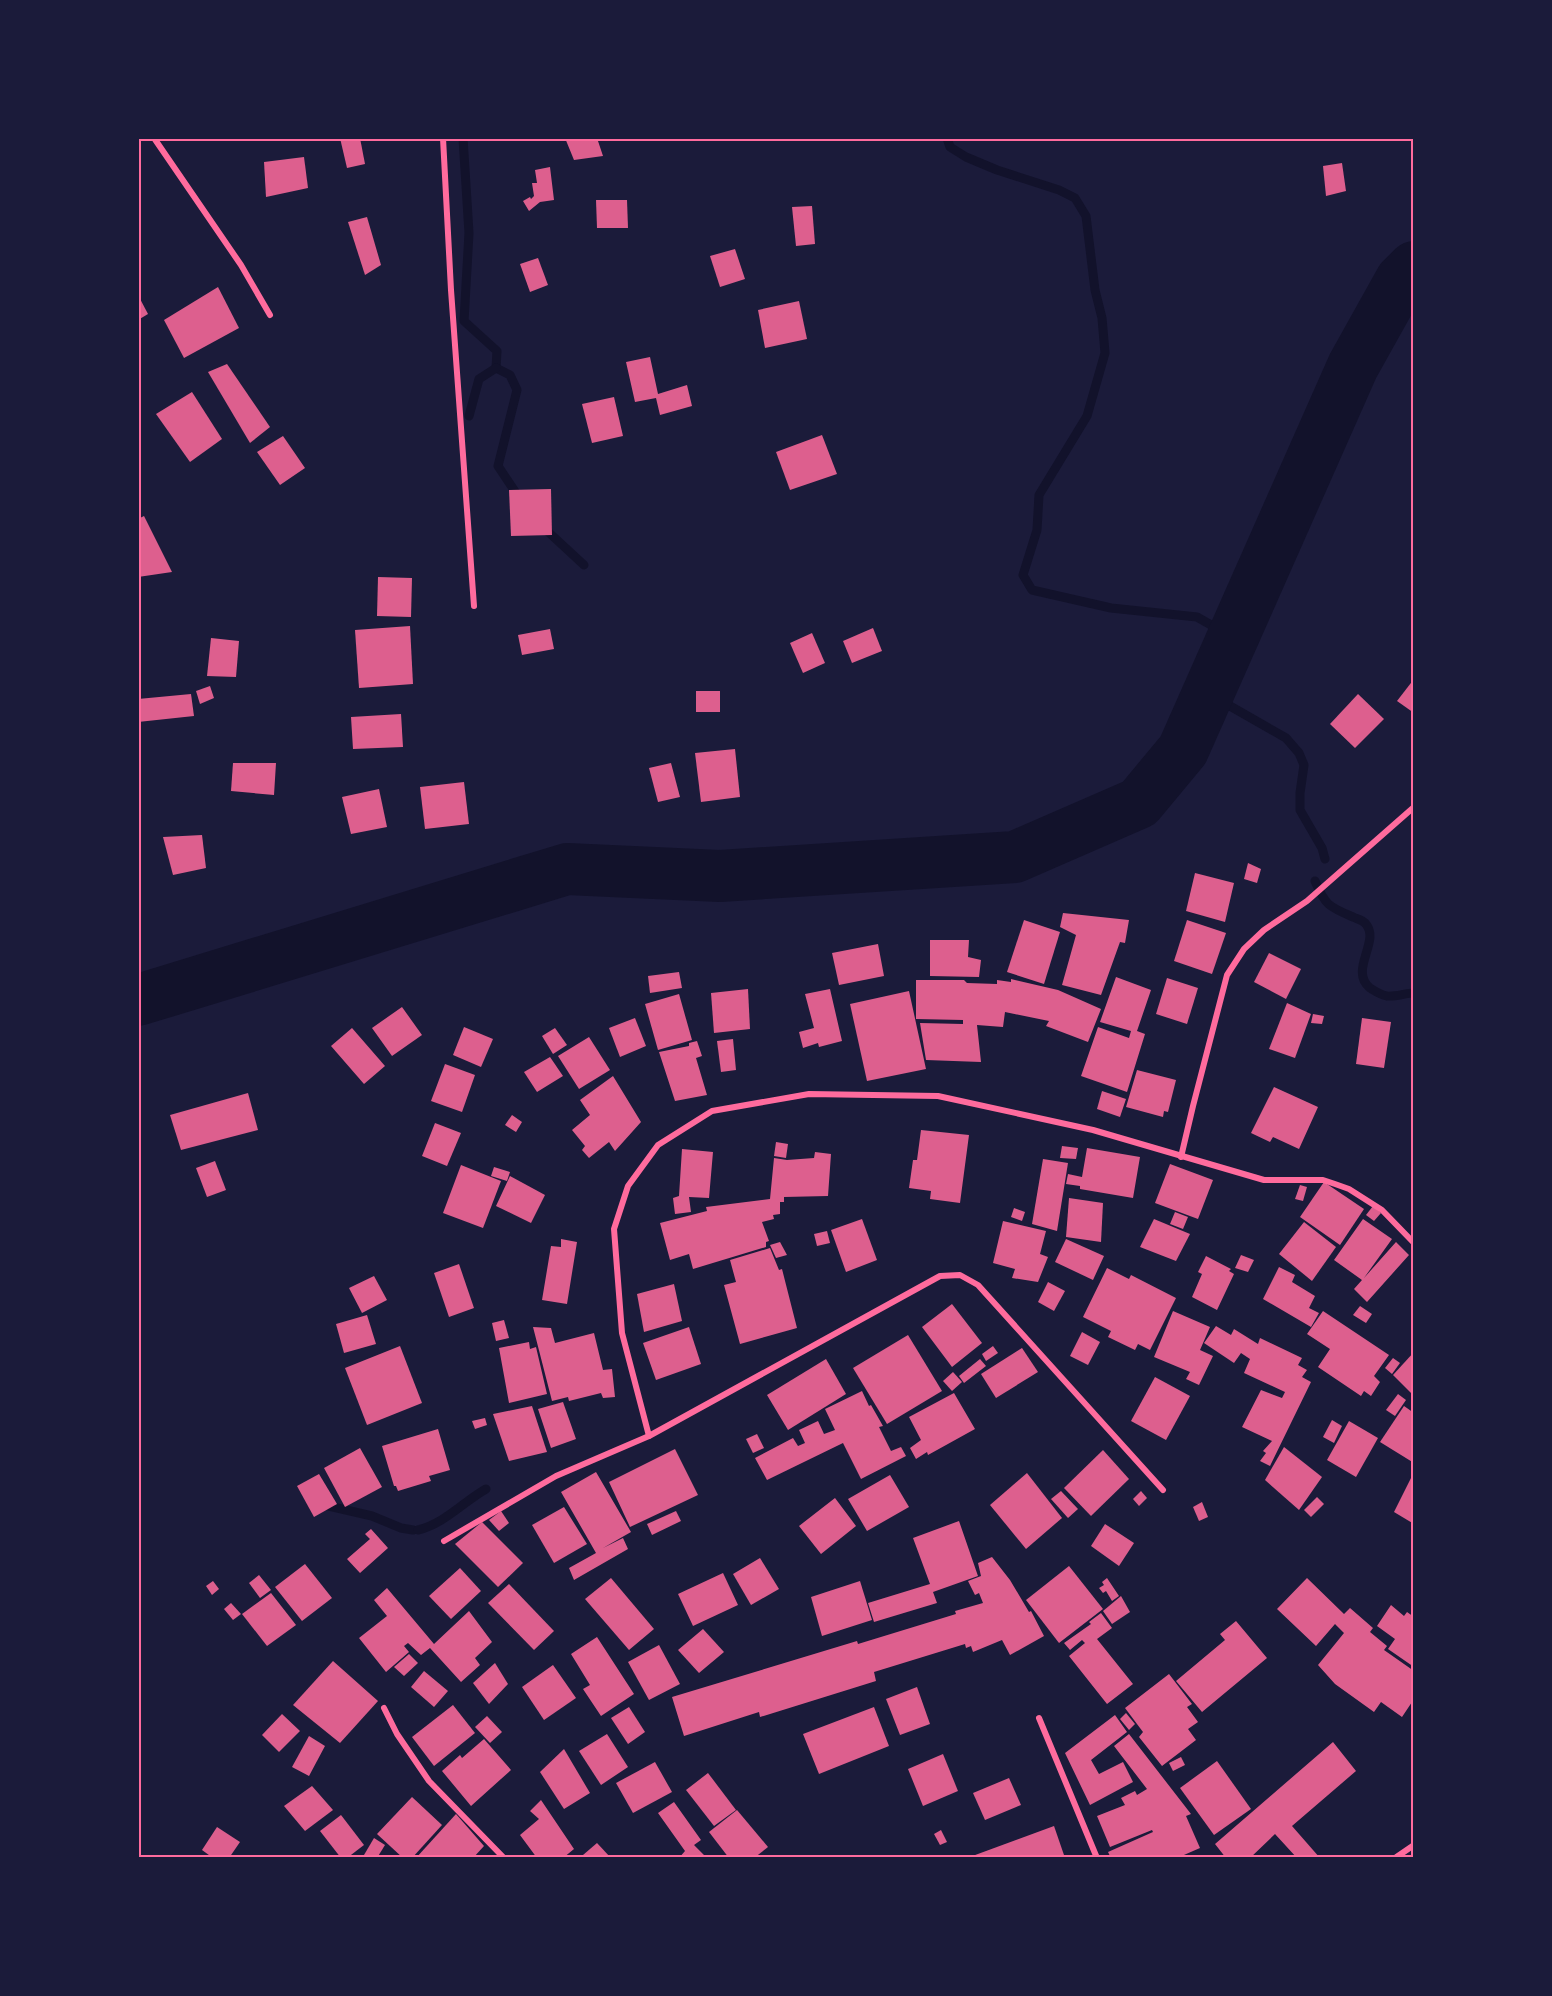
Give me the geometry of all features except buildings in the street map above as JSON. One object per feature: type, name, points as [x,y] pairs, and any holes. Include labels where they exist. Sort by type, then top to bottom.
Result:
[{"type":"street","points":[[154,138],[241,266],[270,315]]},
{"type":"street","points":[[442,138],[451,302],[474,606]]},
{"type":"street","points":[[1181,1157],[1192,1106],[1227,975],[1244,949],[1257,936],[1307,901],[1414,807]]},
{"type":"street","points":[[649,1436],[622,1333],[614,1229],[628,1186],[658,1145],[712,1111],[809,1094],[938,1096],[1093,1130],[1264,1180],[1323,1180],[1349,1189],[1382,1210],[1414,1243]]},
{"type":"street","points":[[444,1541],[556,1476],[649,1436],[940,1276],[960,1275],[978,1285],[1163,1490]]},
{"type":"street","points":[[384,1708],[397,1734],[429,1781],[504,1858]]},
{"type":"street","points":[[1039,1718],[1098,1858]]},
{"type":"street","points":[[1396,1857],[1414,1845]]},
{"type":"waterway","points":[[463,138],[469,233],[464,321],[497,351],[496,368]]},
{"type":"waterway","points":[[947,138],[950,147],[966,157],[997,170],[1059,190],[1075,198],[1086,216],[1095,290],[1102,318],[1105,353],[1087,416],[1039,495],[1037,530],[1023,575],[1032,590],[1111,608],[1197,617],[1234,638]]},
{"type":"waterway","points":[[138,1000],[567,869],[720,876],[1015,857],[1139,803],[1183,750],[1353,366],[1401,280],[1414,267]]},
{"type":"waterway","points":[[496,368],[510,375],[517,390],[498,466],[520,499]]},
{"type":"waterway","points":[[469,416],[479,379],[496,368]]},
{"type":"waterway","points":[[544,528],[584,565]]},
{"type":"waterway","points":[[1209,694],[1286,738],[1299,753],[1304,765],[1300,810],[1322,848],[1325,859]]},
{"type":"waterway","points":[[1315,881],[1329,904],[1338,911],[1362,921],[1369,930],[1370,938],[1362,973],[1364,981],[1370,988],[1387,996],[1414,993]]},
{"type":"waterway","points":[[418,1530],[445,1518],[486,1489]]},
{"type":"waterway","points":[[320,1504],[372,1516],[401,1528],[413,1530]]}]
